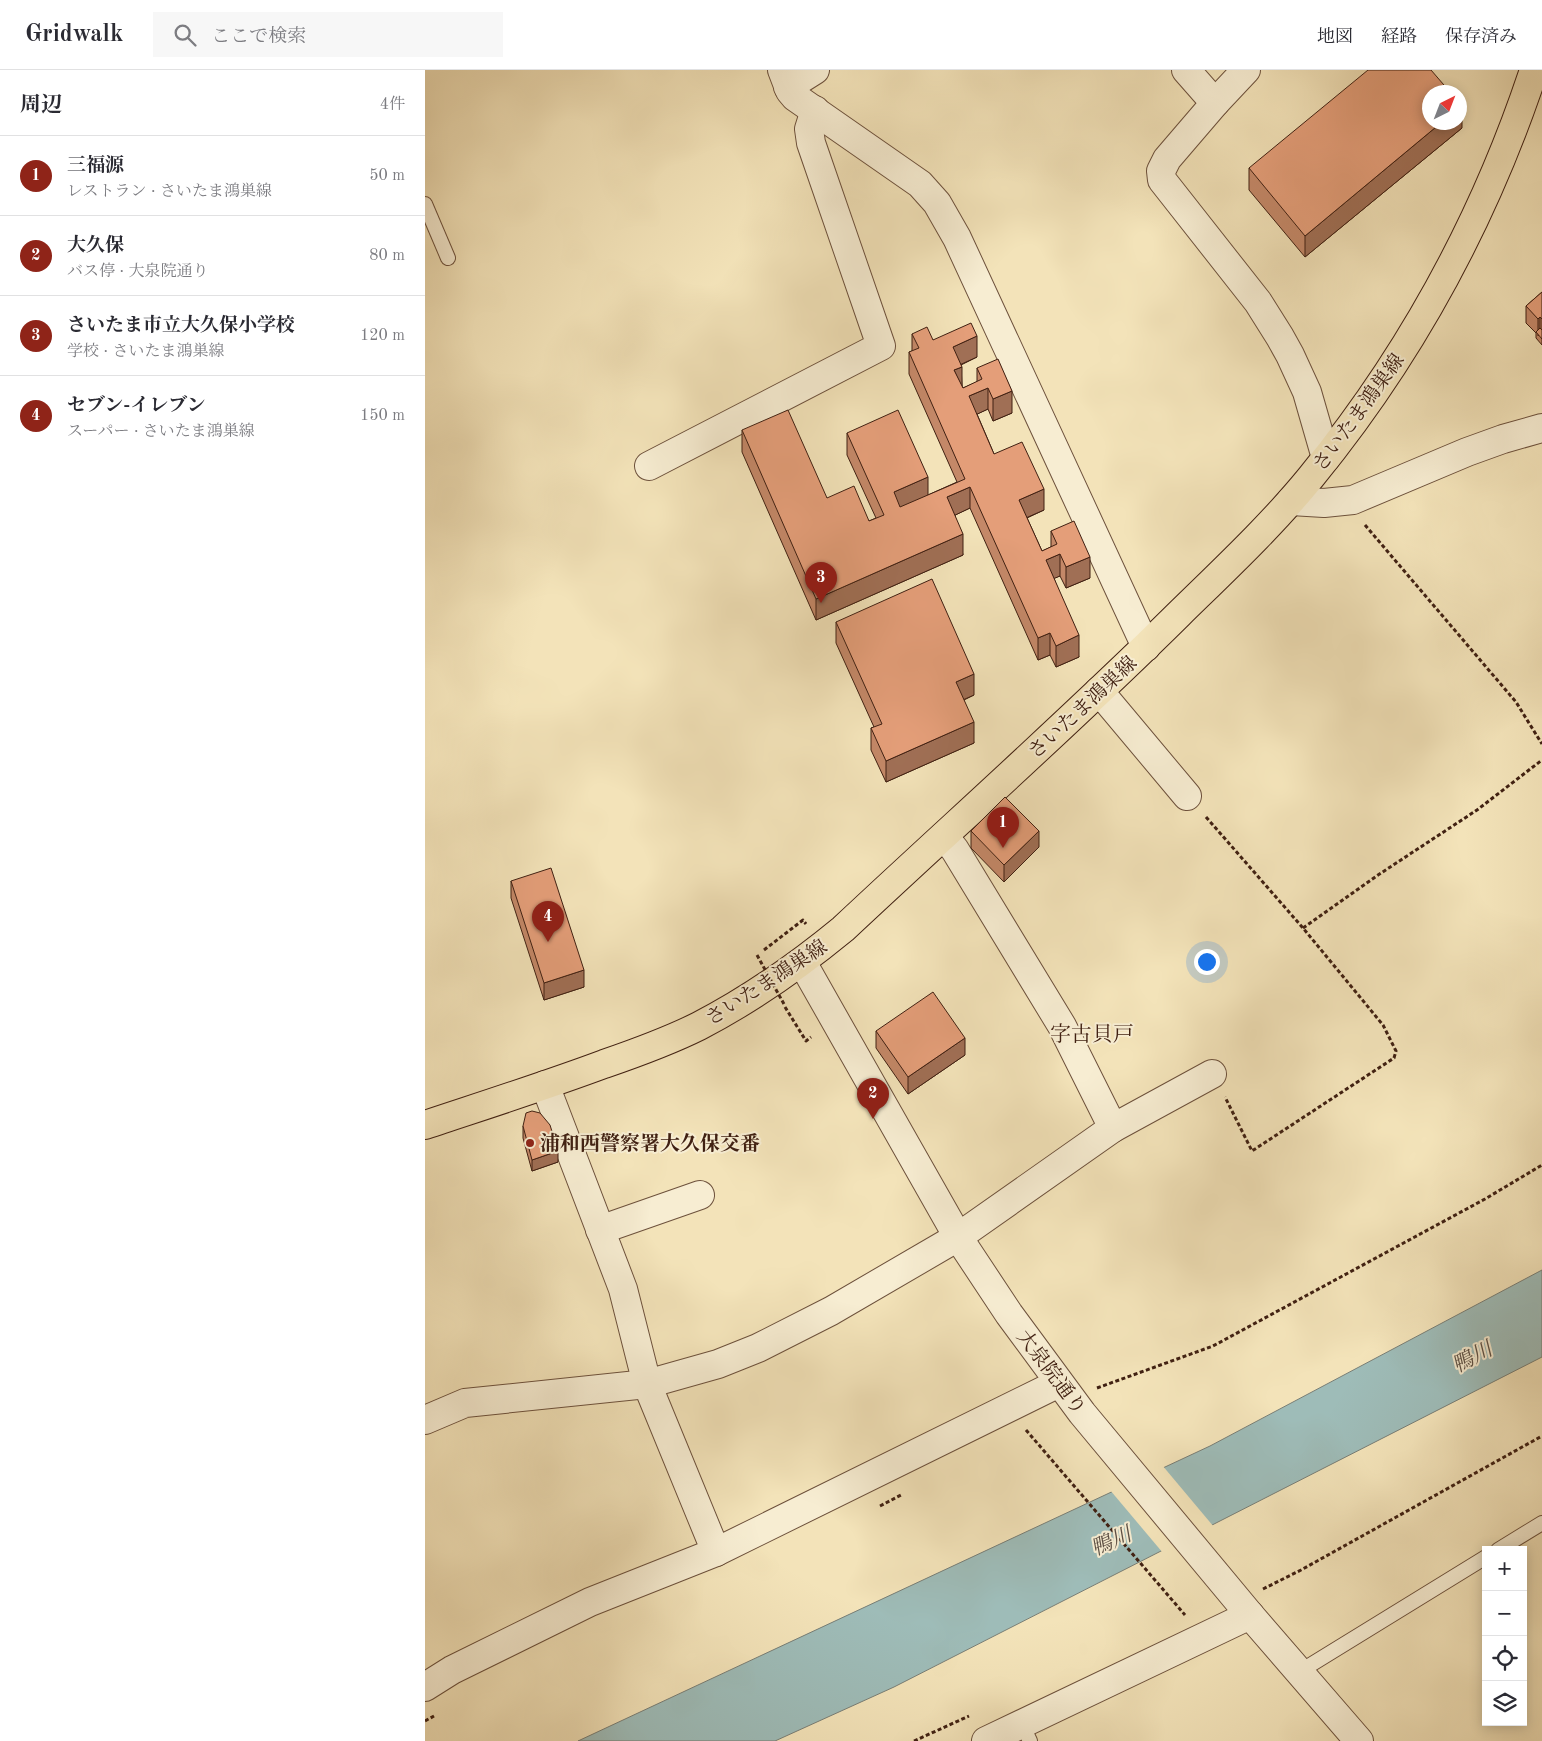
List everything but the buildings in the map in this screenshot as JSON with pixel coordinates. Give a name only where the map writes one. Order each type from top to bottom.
[{"type":"main road","name":"さいたま鴻巣線","points":[[426,1123],[545,1086],[645,1049],[698,1026],[751,997],[802,962],[843,929],[1146,647],[1291,501],[1326,458],[1380,384],[1413,333],[1477,215],[1534,70]]},
{"type":"street","points":[[815,70],[785,79],[795,97],[910,176],[929,194],[945,215],[1146,647]]},
{"type":"street","points":[[1186,70],[1215,103]]},
{"type":"street","points":[[1246,70],[1167,159],[1161,175],[1165,185],[1258,302],[1280,337],[1307,392],[1326,458]]},
{"type":"street","points":[[649,466],[881,346],[811,143],[809,129],[815,110]]},
{"type":"street","points":[[1291,501],[1324,503],[1353,500],[1467,452],[1542,428]]},
{"type":"street","points":[[1099,691],[1187,796]]},
{"type":"street","points":[[944,836],[955,850],[1063,1026],[1113,1128]]},
{"type":"street","name":"大泉院通り","points":[[802,962],[958,1237],[1009,1314],[1059,1383],[1087,1402],[1229,1589],[1255,1602],[1299,1672],[1351,1739]]},
{"type":"street","points":[[425,1420],[465,1403],[647,1384],[718,1364],[758,1348],[831,1311],[958,1237],[1113,1128],[1212,1074]]},
{"type":"street","points":[[545,1086],[623,1289],[647,1384],[716,1552]]},
{"type":"street","points":[[600,1230],[699,1195]]},
{"type":"street","points":[[425,1687],[452,1670],[590,1602],[716,1552],[1059,1383]]},
{"type":"street","points":[[986,1741],[1026,1732],[1255,1602]]},
{"type":"lane","points":[[425,204],[448,258]]},
{"type":"lane","points":[[1505,1546],[1542,1523]]},
{"type":"lane","points":[[1299,1672],[1482,1559]]},
{"type":"path","points":[[1353,500],[1360,519],[1516,702],[1542,744]]},
{"type":"path","points":[[1303,928],[1378,875],[1477,810],[1542,760]]},
{"type":"path","points":[[1187,796],[1303,928],[1383,1025],[1396,1051],[1394,1058],[1252,1151],[1217,1080],[1212,1074]]},
{"type":"path","points":[[796,925],[757,955],[805,1041],[812,1037],[807,1028]]},
{"type":"path","points":[[1087,1402],[1213,1346],[1485,1199],[1542,1165]]},
{"type":"path","points":[[1255,1602],[1301,1570],[1542,1436]]},
{"type":"path","points":[[1033,1437],[1180,1610]]},
{"type":"water","name":"鴨川","points":[[1542,1270],[1542,1357],[894,1687],[775,1741],[578,1741],[1210,1446]]},
{"type":"pier","points":[[1162,1465],[1214,1527],[1163,1553],[1110,1490]]},
{"type":"place","name":"さいたま市立大久保小学校","points":[[821,603]]},
{"type":"place","name":"三福源","points":[[1003,848]]},
{"type":"place","name":"セブン-イレブン","points":[[548,942]]},
{"type":"place","name":"大久保","points":[[873,1119]]},
{"type":"place","name":"浦和西警察署大久保交番","points":[[530,1143]]},
{"type":"district","name":"字古貝戸","points":[[1092,1034]]}]
